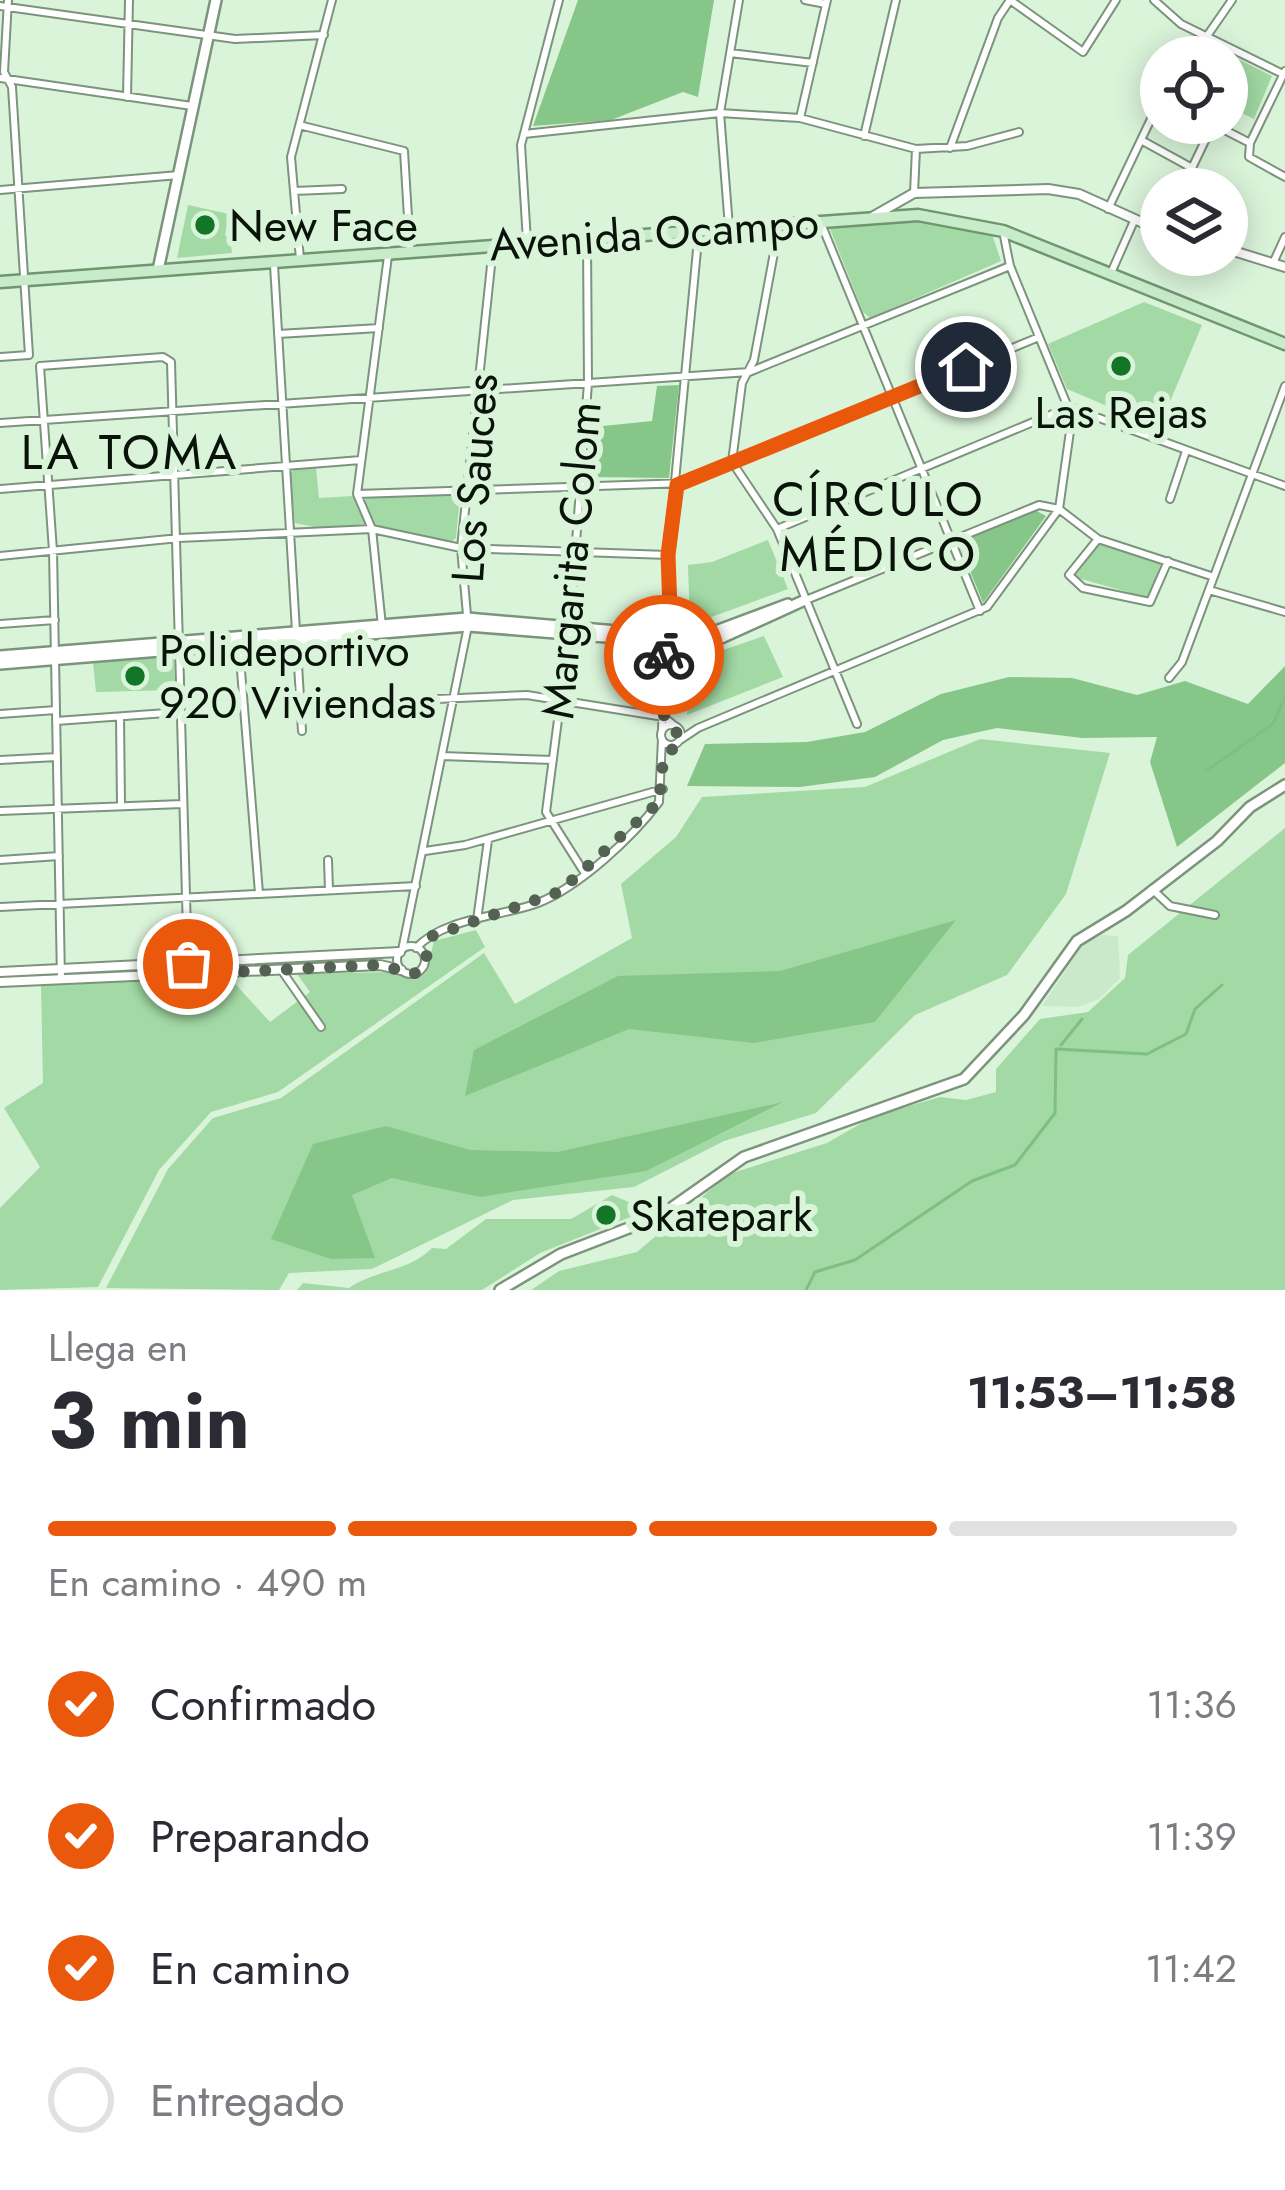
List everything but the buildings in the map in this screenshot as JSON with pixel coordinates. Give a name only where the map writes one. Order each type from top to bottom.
[{"type":"main road","points":[[158,270],[217,0]]},
{"type":"main road","name":"Avenida Ocampo","points":[[0,282],[527,241],[901,215],[945,216],[1003,231],[1285,344]]},
{"type":"main road","points":[[0,660],[467,622],[668,639],[704,637],[775,607],[805,600]]},
{"type":"main road","points":[[500,1290],[561,1254],[660,1216],[744,1156],[964,1079],[1024,1016],[1077,941],[1285,785]]},
{"type":"street","points":[[128,97],[129,0]]},
{"type":"street","points":[[300,259],[291,157],[303,126],[332,0]]},
{"type":"street","points":[[527,241],[524,134],[559,0]]},
{"type":"street","points":[[730,227],[720,113],[739,0]]},
{"type":"street","points":[[800,118],[826,2],[805,0]]},
{"type":"street","points":[[864,136],[896,0]]},
{"type":"street","points":[[950,148],[998,17],[1010,0],[1083,52],[1116,0]]},
{"type":"street","points":[[1154,0],[1171,17],[1208,36],[1232,0]]},
{"type":"street","points":[[61,975],[53,550],[40,366],[29,355],[19,189],[4,79],[6,5],[209,36],[254,40],[324,35]]},
{"type":"street","points":[[730,53],[813,63]]},
{"type":"street","points":[[1248,55],[1284,73],[1250,143],[1249,158],[1285,177]]},
{"type":"street","points":[[4,79],[194,106]]},
{"type":"street","points":[[524,134],[720,113],[800,118],[916,149],[950,148],[1019,132]]},
{"type":"street","points":[[303,126],[404,151],[410,250]]},
{"type":"street","points":[[1108,209],[1140,142]]},
{"type":"street","points":[[1148,144],[1192,168],[1203,144]]},
{"type":"street","points":[[914,193],[916,149]]},
{"type":"street","points":[[0,190],[179,176]]},
{"type":"street","points":[[294,191],[342,189]]},
{"type":"street","points":[[870,218],[914,193],[1064,190],[1140,223]]},
{"type":"street","points":[[898,199],[901,215]]},
{"type":"street","points":[[820,221],[980,611]]},
{"type":"street","points":[[1110,274],[1134,221]]},
{"type":"street","points":[[780,224],[738,406],[732,462],[776,529],[857,724]]},
{"type":"street","points":[[0,982],[401,951],[477,920],[538,903],[584,872],[654,809],[663,789],[668,555],[699,229]]},
{"type":"street","points":[[663,761],[698,728],[980,611],[1059,509],[1072,417],[1010,266],[1003,231]]},
{"type":"street","name":"Margarita Colom","points":[[553,820],[546,812],[570,631],[588,383],[587,237]]},
{"type":"street","points":[[1274,262],[1285,237]]},
{"type":"street","name":"Los Sauces","points":[[401,970],[467,622],[461,548],[494,244]]},
{"type":"street","points":[[382,629],[372,529],[357,494],[389,252]]},
{"type":"street","points":[[1248,255],[1285,267]]},
{"type":"street","points":[[274,261],[302,731]]},
{"type":"street","points":[[0,423],[282,400],[749,372],[1010,266]]},
{"type":"street","points":[[278,334],[379,328]]},
{"type":"street","points":[[357,494],[677,485],[1039,337]]},
{"type":"street","points":[[0,357],[29,355]]},
{"type":"street","points":[[40,366],[168,358],[177,474],[188,969]]},
{"type":"street","points":[[1169,677],[1182,662],[1285,386]]},
{"type":"street","points":[[776,529],[1069,407],[1285,486]]},
{"type":"street","points":[[1170,499],[1186,451]]},
{"type":"street","points":[[0,489],[362,460]]},
{"type":"street","points":[[805,600],[1028,506],[1059,509],[1098,538],[1211,576]]},
{"type":"street","points":[[0,556],[179,538],[372,529],[461,548],[668,555]]},
{"type":"street","points":[[1098,538],[1069,575],[1083,588],[1150,602],[1168,561]]},
{"type":"street","points":[[1209,590],[1285,612]]},
{"type":"street","points":[[0,624],[56,620]]},
{"type":"street","points":[[238,642],[259,893]]},
{"type":"street","points":[[302,705],[453,696],[561,698],[664,717],[677,728],[678,742]]},
{"type":"street","points":[[0,714],[56,710]]},
{"type":"street","points":[[56,722],[180,712]]},
{"type":"street","points":[[120,717],[121,806]]},
{"type":"street","points":[[662,734],[698,728]]},
{"type":"street","points":[[662,734],[678,742]]},
{"type":"street","points":[[442,756],[553,760]]},
{"type":"street","points":[[0,760],[57,757]]},
{"type":"street","points":[[424,850],[488,838],[663,789]]},
{"type":"street","points":[[0,811],[183,803]]},
{"type":"street","points":[[553,820],[584,872]]},
{"type":"street","points":[[477,920],[488,838]]},
{"type":"street","points":[[0,860],[59,856]]},
{"type":"street","points":[[328,860],[329,890]]},
{"type":"street","points":[[0,908],[418,886]]},
{"type":"street","points":[[1152,889],[1170,906],[1215,915]]},
{"type":"street","name":"Los Sauces","points":[[409,922],[416,947]]},
{"type":"street","points":[[188,969],[380,965],[418,972],[432,936]]},
{"type":"street","points":[[416,947],[424,957]]},
{"type":"street","points":[[281,969],[321,1027]]},
{"type":"street","points":[[0,972],[61,975]]},
{"type":"shaded area","points":[[1101,935],[1118,936],[1120,978],[1099,999],[1078,1007],[1042,1006],[1083,944]]},
{"type":"green space","points":[[578,0],[714,0],[698,97],[683,92],[611,120],[533,126]]},
{"type":"green space","points":[[1248,64],[1272,76],[1254,119],[1248,116]]},
{"type":"green space","name":"New Face","points":[[188,205],[229,214],[225,235],[230,236],[232,253],[177,258]]},
{"type":"green space","points":[[944,221],[992,234],[1001,261],[870,318],[863,312],[830,229]]},
{"type":"green space","name":"Las Rejas","points":[[1144,302],[1202,325],[1159,428],[1067,389],[1048,344]]},
{"type":"green space","points":[[679,385],[669,478],[588,477],[593,427],[652,421],[657,386]]},
{"type":"green space","points":[[316,468],[319,498],[353,496],[365,524],[324,529],[295,523],[290,473]]},
{"type":"green space","points":[[460,494],[456,538],[451,542],[375,526],[364,503],[367,497]]},
{"type":"green space","points":[[1035,510],[1046,516],[983,603],[958,541]]},
{"type":"green space","points":[[768,540],[788,589],[690,625],[688,565],[712,562]]},
{"type":"green space","points":[[1100,543],[1161,563],[1149,598],[1074,577]]},
{"type":"green space","points":[[764,636],[783,677],[687,715],[691,661]]},
{"type":"green space","name":"Polideportivo 920 Viviendas","points":[[174,655],[175,690],[96,692],[93,662]]},
{"type":"green space","points":[[1285,666],[1285,763],[1177,847],[1150,762],[1157,737],[1083,738],[997,728],[943,740],[875,777],[800,787],[687,786],[705,744],[807,742],[865,732],[941,694],[1009,677],[1072,678],[1137,695],[1185,681],[1248,704]]},
{"type":"green space","points":[[980,739],[1110,753],[1066,894],[1007,975],[915,1015],[816,1113],[724,1141],[634,1187],[513,1200],[372,1269],[289,1273],[279,1290],[106,1288],[168,1169],[213,1118],[281,1098],[484,953],[515,1004],[632,938],[621,884],[676,837],[702,797],[865,787]]},
{"type":"green space","points":[[1285,828],[1285,1290],[531,1290],[559,1271],[637,1252],[729,1174],[827,1143],[874,1116],[940,1097],[966,1100],[996,1092],[996,1069],[1040,1019],[1088,1012],[1125,978],[1128,955]]},
{"type":"green space","points":[[956,920],[875,1022],[754,1043],[629,1029],[465,1096],[474,1050],[618,976],[780,971]]},
{"type":"green space","points":[[476,930],[485,947],[278,1092],[211,1112],[159,1170],[98,1287],[0,1290],[0,1208],[40,1167],[4,1108],[43,1083],[41,985],[229,977],[270,1022],[310,992],[297,974],[391,972],[416,980],[426,973],[434,941]]},
{"type":"green space","points":[[783,1102],[646,1171],[480,1197],[392,1178],[352,1195],[375,1258],[331,1259],[271,1239],[313,1144],[386,1126],[470,1150],[557,1152]]},
{"type":"green space","points":[[612,1195],[648,1210],[540,1253],[482,1290],[297,1290],[303,1283],[349,1288],[432,1248],[446,1249],[486,1219],[571,1219]]},
{"type":"waterway","points":[[1206,771],[1273,724],[1285,697]]},
{"type":"waterway","points":[[806,1290],[815,1272],[855,1260],[972,1181],[1015,1165],[1055,1113],[1056,1049],[1147,1054],[1186,1034],[1195,1009],[1222,985]]},
{"type":"waterway","points":[[1061,1045],[1082,1019]]},
{"type":"way so far","points":[[188,964],[189,974],[380,965],[414,974],[424,965],[432,936],[559,892],[659,802],[663,761],[681,738],[680,730],[664,717],[664,655]]},
{"type":"place","name":"New Face","points":[[205,225]]},
{"type":"place","name":"Las Rejas","points":[[1121,366]]},
{"type":"place","name":"Polideportivo 920 Viviendas","points":[[135,676]]},
{"type":"place","name":"Skatepark","points":[[606,1215]]},
{"type":"district","name":"LA TOMA","points":[[130,452]]},
{"type":"district","name":"CÍRCULO MÉDICO","points":[[879,526]]},
{"type":"route","points":[[664,655],[664,643],[671,636],[668,555],[677,485],[966,367]]}]
